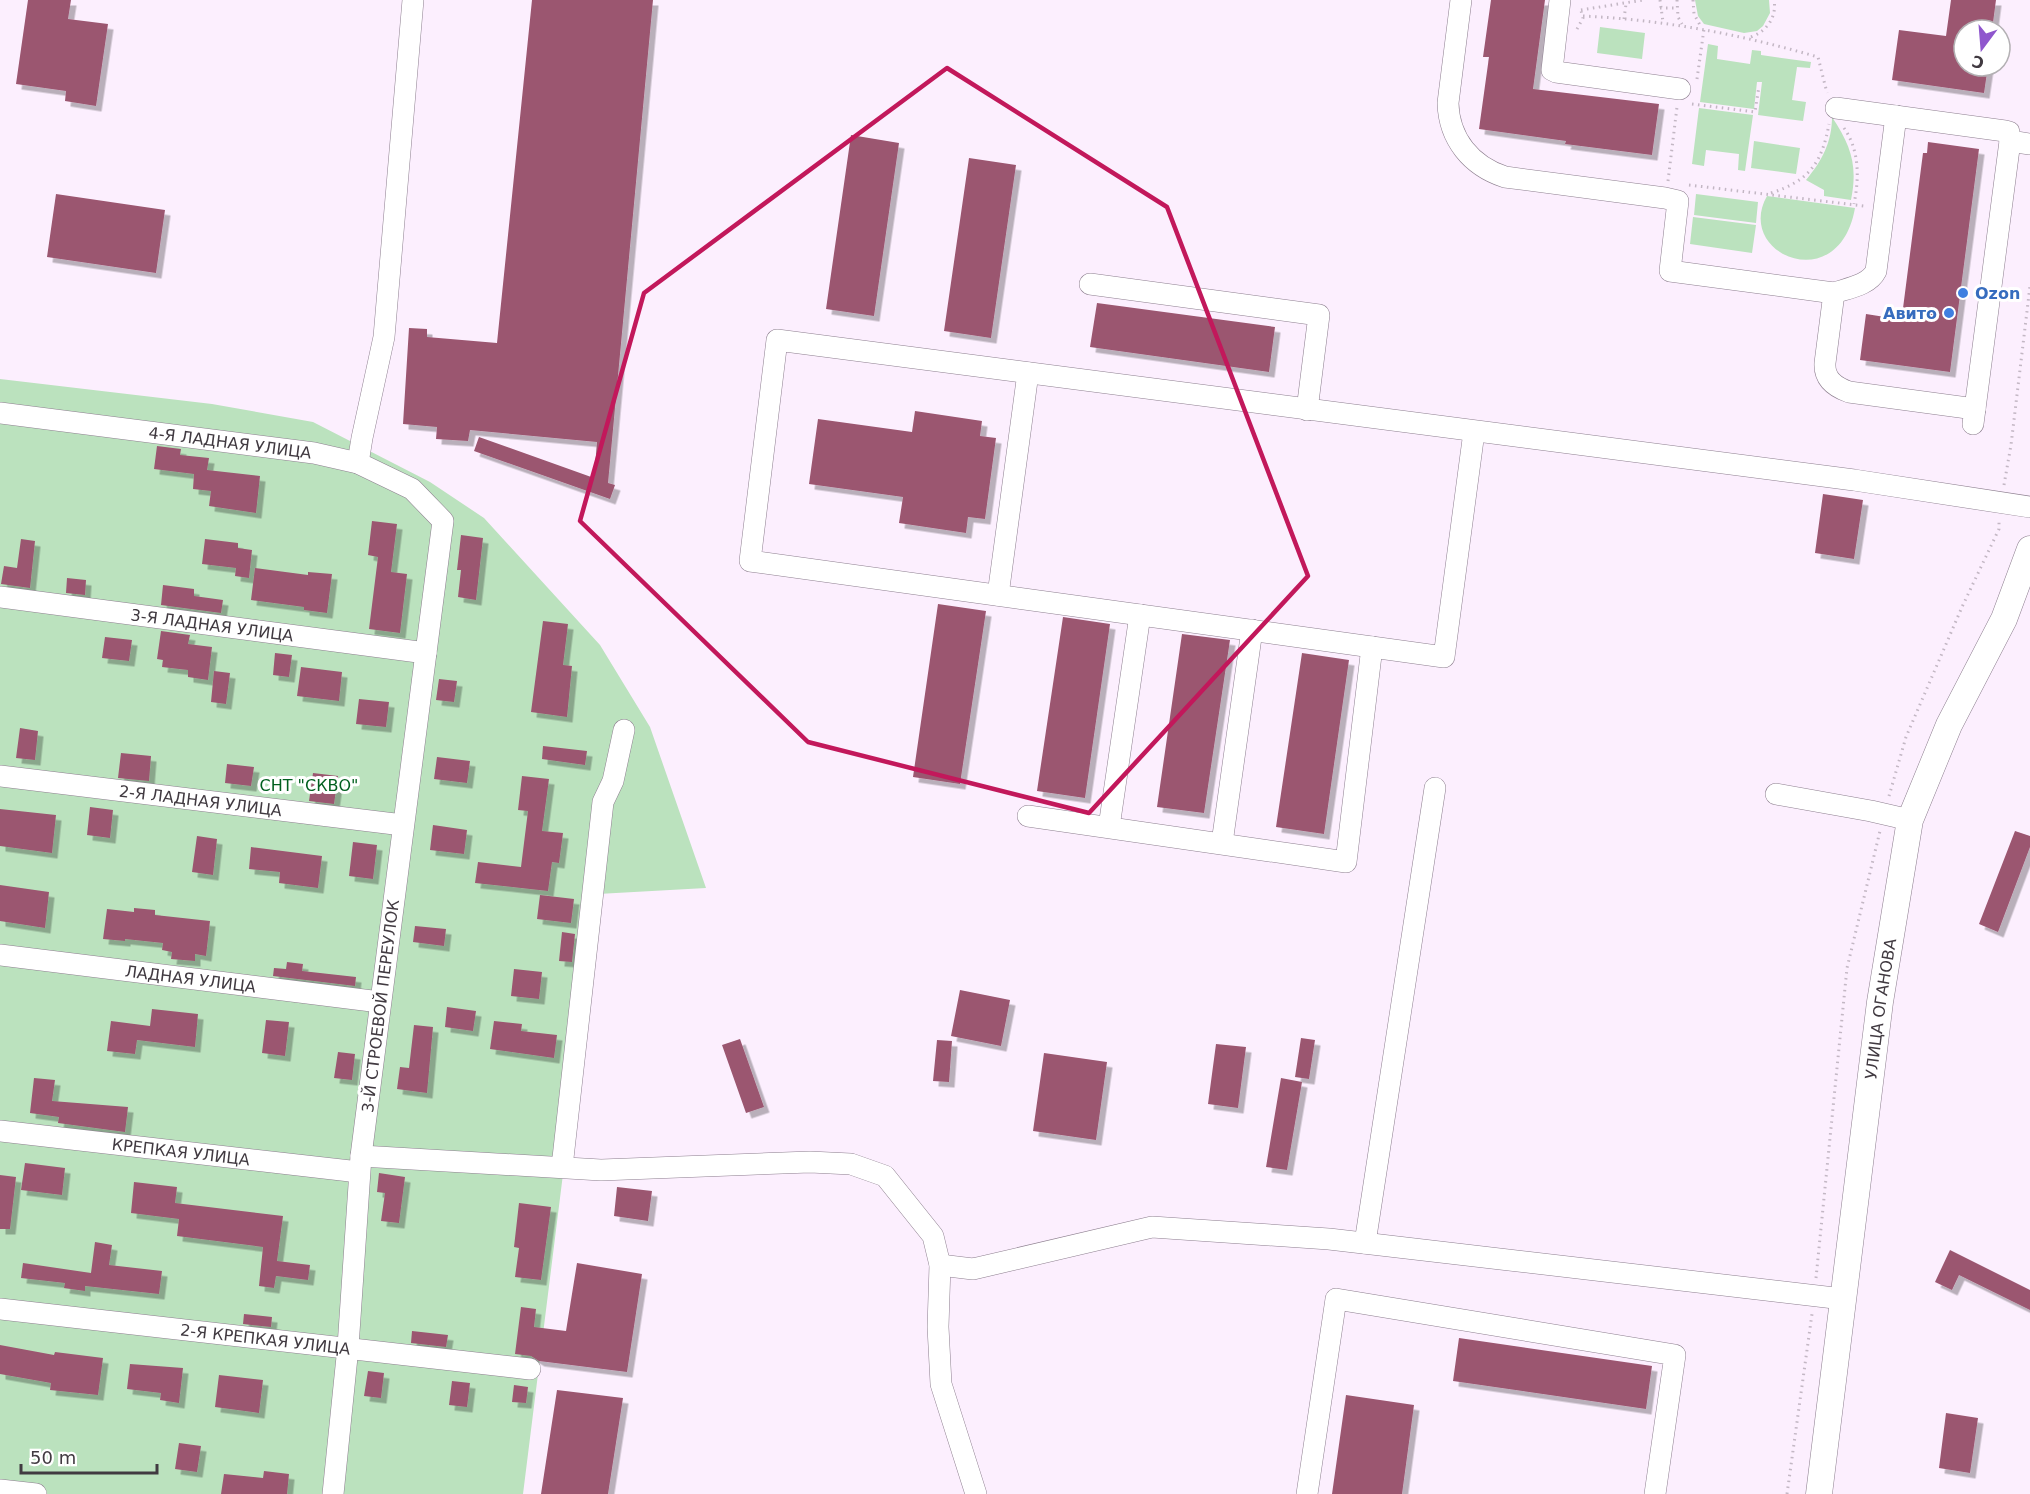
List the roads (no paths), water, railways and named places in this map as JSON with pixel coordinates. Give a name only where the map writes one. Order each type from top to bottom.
[{"type":"main road","name":"УЛИЦА ОГАНОВА","points":[[1819,1494],[1880,1002],[1910,820],[1949,725],[2004,619],[2030,549]]},
{"type":"lane","points":[[358,463],[384,338],[413,0]]},
{"type":"lane","points":[[1461,0],[1448,103],[1448,119],[1461,146],[1481,165],[1505,177],[1670,188],[1679,205],[1670,271],[1834,293],[1873,278],[1876,271],[1896,116]]},
{"type":"lane","points":[[1560,0],[1552,70],[1688,92]]},
{"type":"lane","points":[[1833,111],[1896,116],[2005,131],[2020,143],[1974,416],[1849,392],[1835,386],[1829,380],[1825,369],[1834,293]]},
{"type":"lane","points":[[1090,284],[1319,315],[1307,410]]},
{"type":"lane","points":[[1474,432],[1444,657],[750,561],[777,340],[1854,480],[2030,507]]},
{"type":"lane","points":[[998,595],[1028,373]]},
{"type":"lane","name":"4-Я ЛАДНАЯ УЛИЦА","points":[[0,414],[314,453],[358,463],[412,489],[443,520]]},
{"type":"lane","name":"3-Й СТРОЕВОЙ ПЕРЕУЛОК","points":[[333,1494],[348,1347],[360,1164],[443,520]]},
{"type":"lane","name":"3-Я ЛАДНАЯ УЛИЦА","points":[[0,597],[426,653]]},
{"type":"lane","points":[[1108,827],[1140,615]]},
{"type":"lane","points":[[1222,843],[1252,630]]},
{"type":"lane","points":[[1028,816],[1346,862],[1372,647]]},
{"type":"lane","points":[[561,1167],[603,802],[613,781],[624,730]]},
{"type":"lane","name":"2-Я ЛАДНАЯ УЛИЦА","points":[[0,776],[404,825]]},
{"type":"lane","points":[[1365,1243],[1435,788]]},
{"type":"lane","points":[[1776,794],[1910,820]]},
{"type":"lane","name":"ЛАДНАЯ УЛИЦА","points":[[0,955],[380,1002]]},
{"type":"lane","name":"КРЕПКАЯ УЛИЦА","points":[[0,1131],[360,1164],[561,1167],[601,1170],[810,1162],[850,1164],[885,1176],[933,1236],[940,1265],[938,1327],[941,1384],[976,1494]]},
{"type":"lane","points":[[940,1265],[973,1269],[1152,1227],[1329,1239],[1843,1299]]},
{"type":"lane","points":[[1306,1494],[1336,1299],[1675,1355],[1655,1494]]},
{"type":"lane","name":"2-Я КРЕПКАЯ УЛИЦА","points":[[0,1309],[530,1369]]},
{"type":"lane","points":[[0,1490],[36,1494]]},
{"type":"place","name":"Ozon","points":[[1963,293]]},
{"type":"place","name":"Авито","points":[[1949,313]]},
{"type":"park label","name":"СНТ \"СКВО\"","points":[[309,785]]}]
